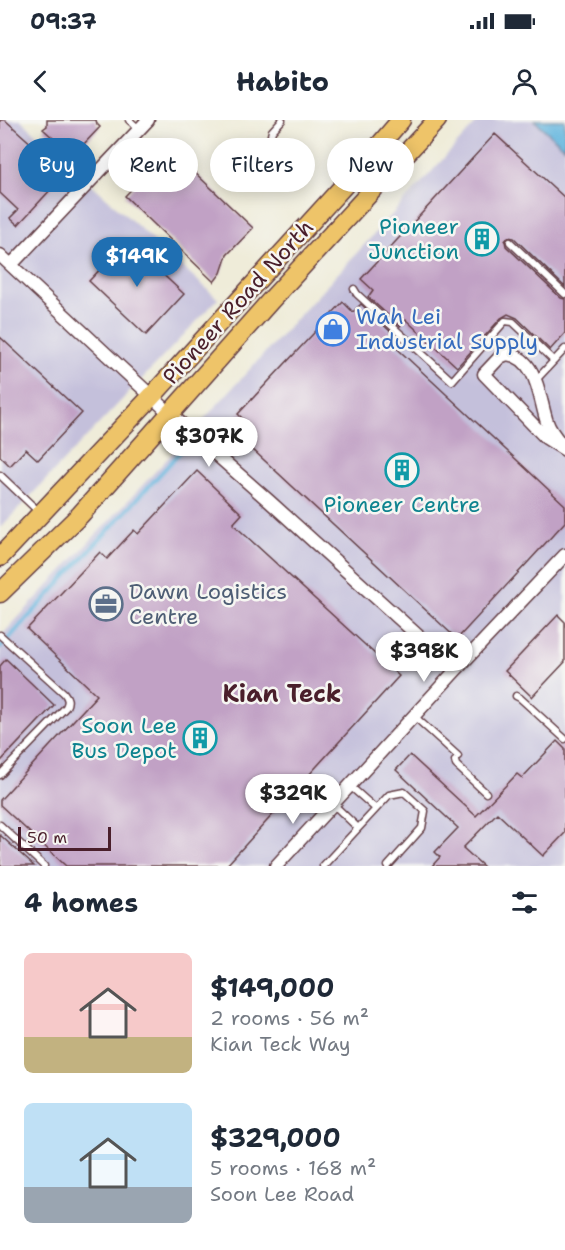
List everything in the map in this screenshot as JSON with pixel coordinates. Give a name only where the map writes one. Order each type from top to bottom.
[{"type":"main road","name":"Pioneer Road North","points":[[0,556],[152,396],[359,169],[400,120]]},
{"type":"main road","name":"Pioneer Road North","points":[[0,594],[80,514],[271,300],[437,120]]},
{"type":"street","points":[[11,265],[144,125]]},
{"type":"street","points":[[0,255],[170,414],[278,508],[456,670]]},
{"type":"street","points":[[507,354],[520,359],[530,370],[536,380],[548,424],[565,450],[546,438],[484,374],[501,357],[507,354]]},
{"type":"street","points":[[276,866],[565,555]]},
{"type":"lane","points":[[129,120],[144,125]]},
{"type":"lane","points":[[271,138],[272,130],[282,120]]},
{"type":"lane","points":[[510,242],[565,294]]},
{"type":"lane","points":[[354,290],[452,381],[505,321],[513,322],[554,361]]},
{"type":"lane","points":[[536,380],[565,349]]},
{"type":"lane","points":[[0,475],[42,514]]},
{"type":"lane","points":[[0,775],[66,707],[68,702],[68,697],[64,693],[1,636]]},
{"type":"lane","points":[[516,696],[565,739]]},
{"type":"lane","points":[[414,716],[457,759],[456,765],[486,793]]},
{"type":"lane","points":[[350,785],[376,809]]},
{"type":"lane","points":[[323,866],[389,795],[404,792],[426,812],[422,828],[388,866]]},
{"type":"lane","points":[[333,804],[358,828]]},
{"type":"lane","points":[[0,825],[44,866]]},
{"type":"shaded area","points":[[0,120],[21,120],[41,138],[18,138],[18,192],[96,192],[96,188],[218,299],[0,528]]},
{"type":"shaded area","points":[[479,120],[540,120],[565,143],[565,866],[0,866],[0,637]]},
{"type":"water","points":[[534,120],[565,120],[565,148]]},
{"type":"building","points":[[0,120],[5,120],[25,138],[18,138],[18,192],[48,192],[18,225],[10,218],[18,210],[0,193]]},
{"type":"building","points":[[47,120],[96,120],[100,127],[90,138],[53,138],[43,129],[47,126]]},
{"type":"building","name":"Pioneer Junction","points":[[495,134],[565,198],[565,287],[514,238],[508,237],[505,241],[506,246],[561,298],[565,299],[565,333],[550,350],[517,318],[508,314],[501,318],[457,367],[406,320],[400,326],[368,297],[373,290],[361,279]]},
{"type":"building","points":[[198,176],[210,187],[210,192],[215,192],[253,228],[227,255],[221,273],[214,282],[125,196],[129,192],[198,192]]},
{"type":"building","points":[[127,241],[184,294],[146,335],[89,281]]},
{"type":"building","name":"Pioneer Centre","points":[[343,302],[353,312],[361,304],[393,334],[388,340],[565,505],[565,522],[457,639],[238,436],[249,425],[238,414]]},
{"type":"building","points":[[0,337],[82,413],[38,460],[26,449],[10,466],[0,456]]},
{"type":"building","name":"Soon Lee Bus Depot","points":[[197,471],[242,514],[233,524],[399,676],[226,866],[66,866],[0,805],[0,800],[97,695],[27,629],[100,552],[107,559],[134,530],[138,534]]},
{"type":"building","points":[[558,615],[565,622],[565,662],[532,697],[505,671]]},
{"type":"building","points":[[6,659],[54,705],[0,762],[0,666]]},
{"type":"building","points":[[557,741],[565,749],[565,833],[543,856],[497,813],[463,848],[483,866],[432,866],[440,857],[435,852],[458,828],[396,770],[410,755],[476,816],[517,774],[522,778]]},
{"type":"building","points":[[0,835],[34,866],[0,866]]},
{"type":"waterway","points":[[0,648],[186,446]]},
{"type":"place","name":"Pioneer Junction","points":[[482,239]]},
{"type":"place","name":"Wah Lei Industrial Supply","points":[[333,329]]},
{"type":"place","name":"Pioneer Centre","points":[[402,470]]},
{"type":"place","name":"Dawn Logistics Centre","points":[[106,604]]},
{"type":"place","name":"Soon Lee Bus Depot","points":[[200,738]]},
{"type":"district","name":"Kian Teck","points":[[282,694]]}]
